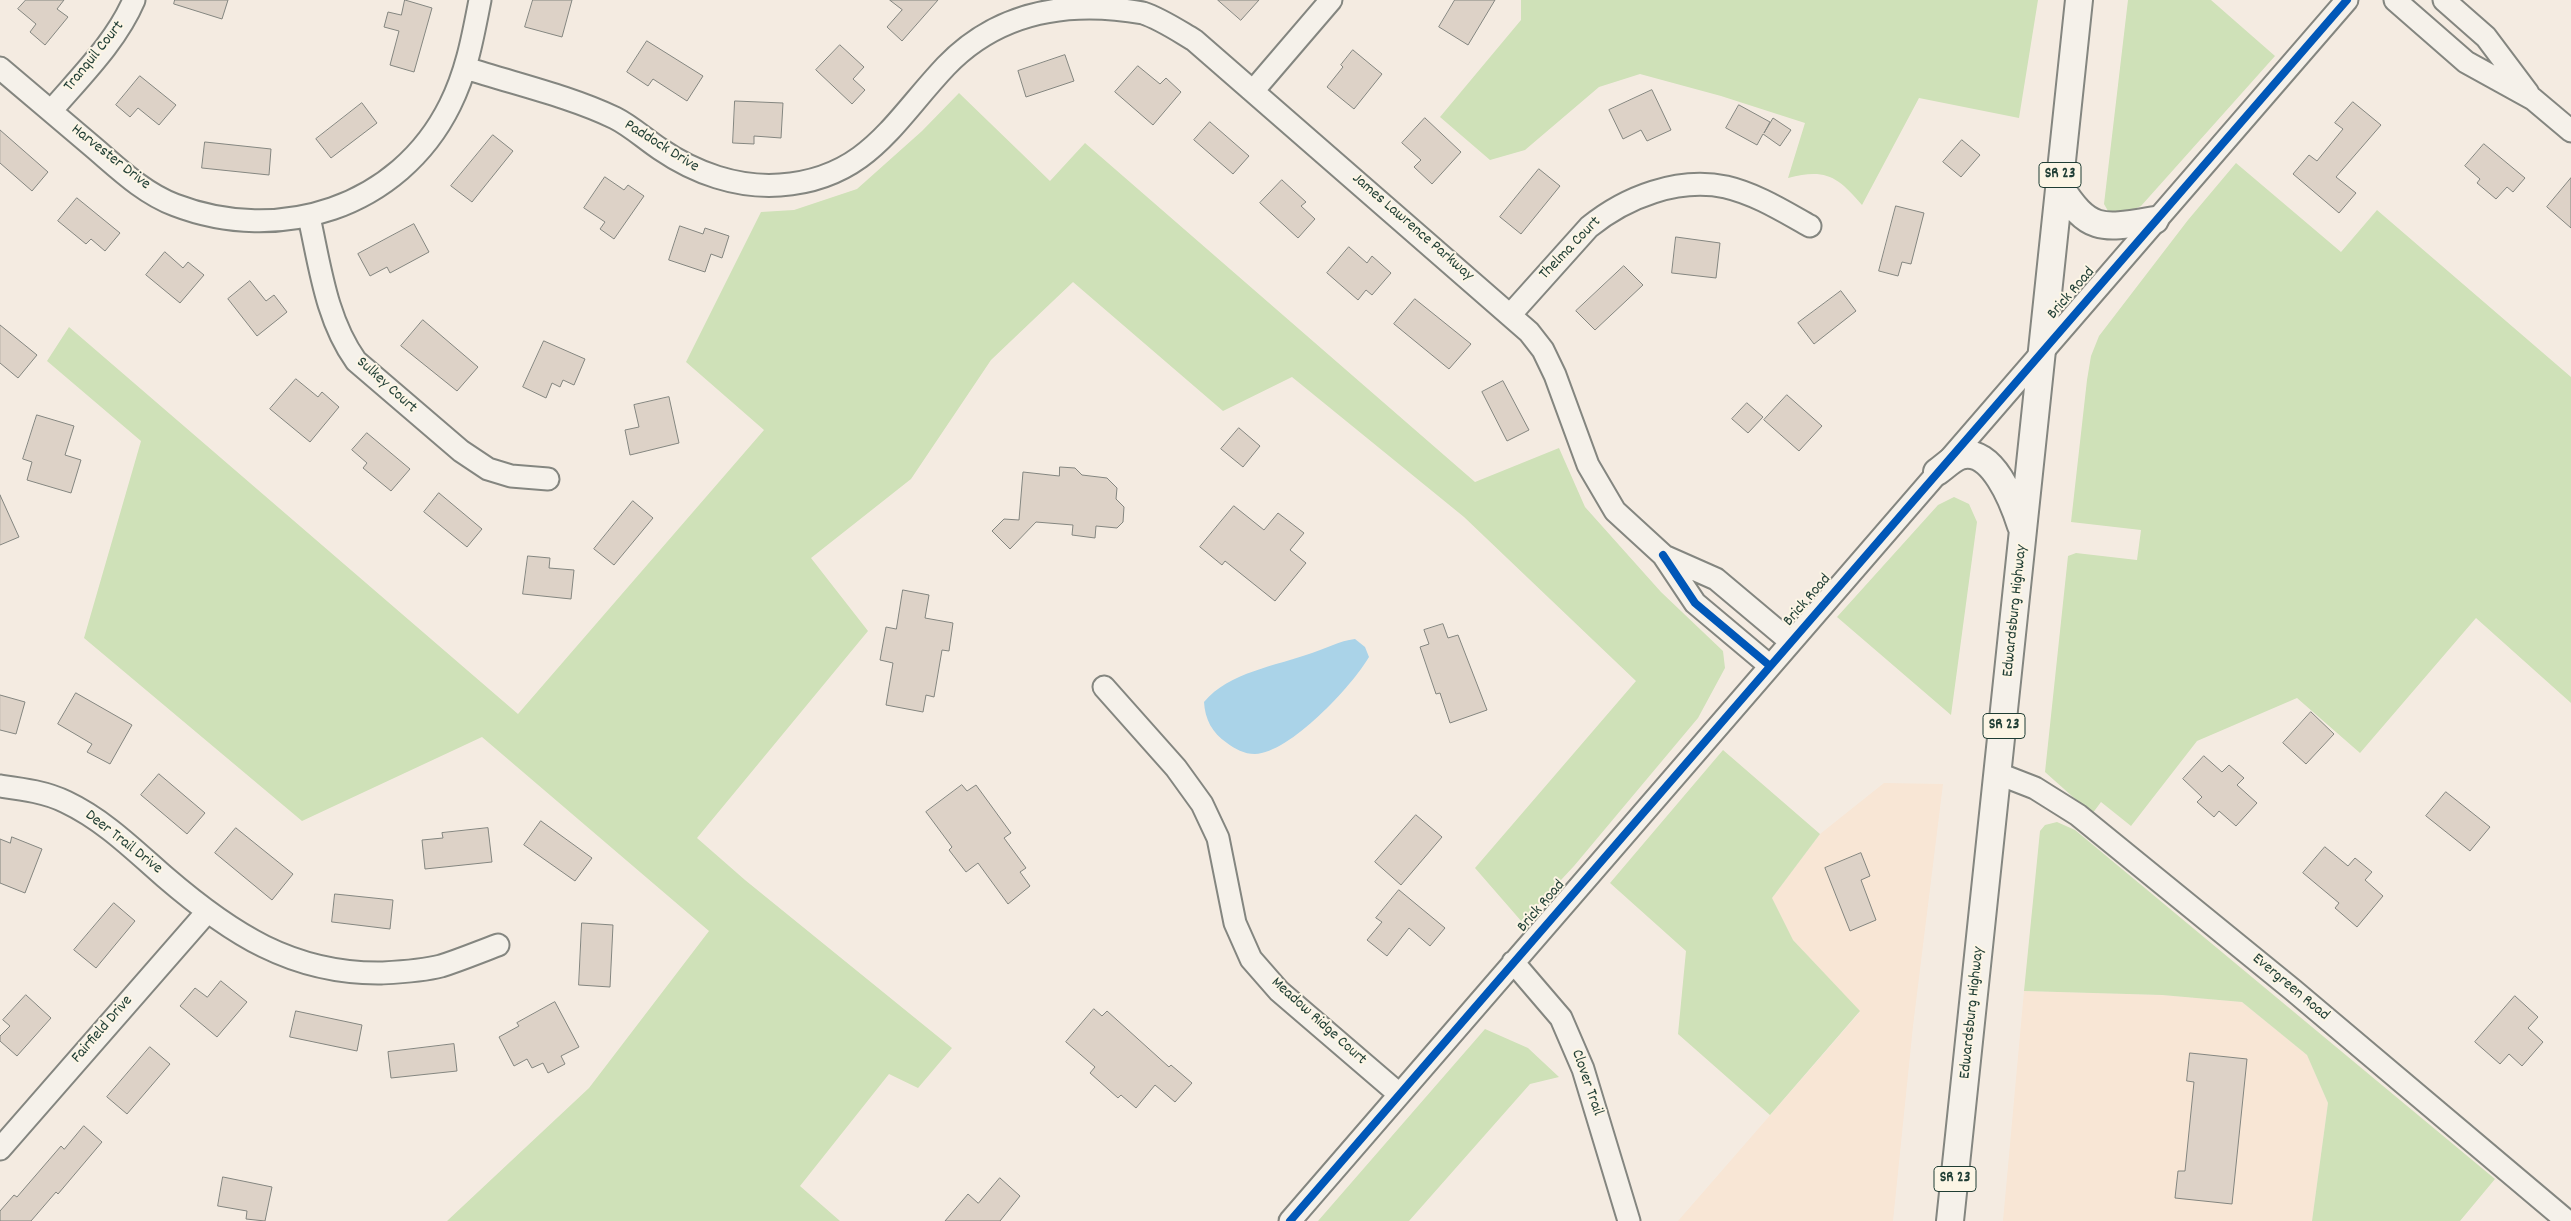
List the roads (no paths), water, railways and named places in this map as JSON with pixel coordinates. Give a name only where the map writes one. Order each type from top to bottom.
[{"type":"main road","name":"Edwardsburg Highway","points":[[1950,1221],[1999,774],[2058,185],[2079,0]]},
{"type":"main road","points":[[2058,185],[2084,219],[2097,225],[2123,225],[2155,220]]},
{"type":"main road","points":[[1937,472],[1960,456],[1974,456],[1992,468],[2011,495],[2024,535]]},
{"type":"street","name":"Tranquil Court","points":[[51,111],[113,38],[126,20],[134,0]]},
{"type":"street","name":"Harvester Drive","points":[[0,68],[135,183],[174,205],[224,219],[249,222],[310,217],[361,196],[413,157],[433,134],[446,113],[466,68],[480,0]]},
{"type":"street","points":[[1254,91],[1331,0]]},
{"type":"street","name":"Brick Road","points":[[1290,1221],[2041,351],[2347,0]]},
{"type":"street","points":[[2395,0],[2466,62],[2533,99],[2571,131]]},
{"type":"street","points":[[2444,0],[2486,37],[2533,99]]},
{"type":"street","name":"Paddock Drive","points":[[466,68],[610,116],[684,164],[705,174],[745,183],[779,185],[803,182],[825,176],[867,154],[947,66],[971,44],[998,26],[1022,14],[1070,1]]},
{"type":"street","name":"James Lawrence Parkway","points":[[1070,1],[1118,6],[1144,13],[1194,40],[1511,314],[1543,350],[1555,375],[1588,465],[1615,511],[1663,555],[1695,603],[1770,666]]},
{"type":"street","name":"Thelma Court","points":[[1511,314],[1589,227],[1604,215],[1629,201],[1655,191],[1683,186],[1726,187],[1766,201],[1810,226]]},
{"type":"street","name":"Sulkey Court","points":[[310,217],[334,323],[343,343],[356,361],[461,451],[488,469],[511,476],[548,479]]},
{"type":"street","name":"James Lawrence Parkway","points":[[1663,555],[1716,579],[1791,642]]},
{"type":"street","name":"Meadow Ridge Court","points":[[1104,687],[1176,768],[1202,804],[1218,838],[1235,923],[1251,958],[1279,991],[1399,1094]]},
{"type":"street","name":"Evergreen Road","points":[[1999,774],[2035,788],[2078,815],[2293,990],[2567,1221]]},
{"type":"street","name":"Deer Trail Drive","points":[[0,786],[35,792],[65,801],[86,813],[112,831],[207,912],[273,953],[308,965],[353,973],[394,972],[440,966],[498,945]]},
{"type":"street","name":"Fairfield Drive","points":[[0,1149],[207,912]]},
{"type":"street","name":"Clover Trail","points":[[1513,962],[1561,1018],[1583,1069],[1629,1221]]},
{"type":"water","points":[[1355,639],[1365,647],[1369,657],[1361,669],[1319,716],[1302,731],[1285,742],[1269,751],[1255,754],[1247,753],[1236,749],[1222,739],[1210,725],[1204,702],[1226,684],[1254,671]]}]
